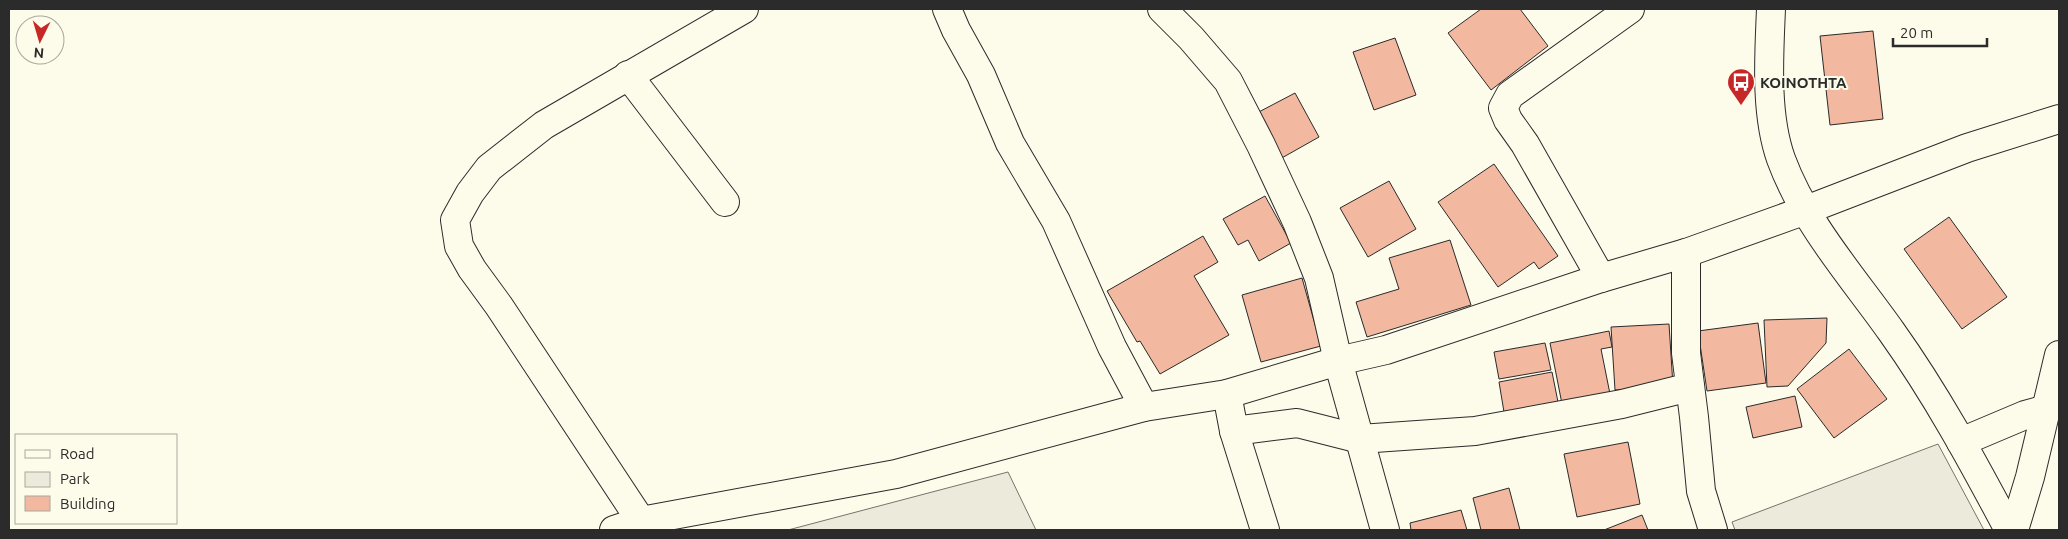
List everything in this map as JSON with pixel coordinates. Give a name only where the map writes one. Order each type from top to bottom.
[{"type":"street","points":[[641,521],[499,306],[472,269],[459,246],[455,220],[470,193],[489,168],[544,124],[744,9]]},
{"type":"street","points":[[947,9],[956,30],[981,74],[1010,143],[1056,221],[1112,347],[1144,407]]},
{"type":"street","points":[[1162,9],[1228,81],[1261,145],[1297,222],[1319,278],[1338,361],[1385,530]]},
{"type":"street","points":[[1600,278],[1525,144],[1508,120],[1503,108],[1510,95],[1630,9]]},
{"type":"street","points":[[1771,9],[1769,42],[1772,122],[1781,159],[1806,210],[1844,270],[1891,332],[1961,442],[2009,530]]},
{"type":"street","points":[[628,75],[725,202]]},
{"type":"street","points":[[614,530],[641,521],[896,474],[1144,407],[1227,394],[1338,361],[1386,350],[1600,278],[1686,253],[1806,210],[1967,148],[2059,119]]},
{"type":"street","points":[[1686,253],[1686,353],[1701,491],[1713,530]]},
{"type":"street","points":[[2014,530],[2030,477],[2059,355]]},
{"type":"street","points":[[1234,431],[1297,423],[1360,439],[1475,432],[1622,404],[1690,387]]},
{"type":"street","points":[[1227,394],[1234,431],[1265,530]]},
{"type":"street","points":[[1961,442],[2047,408]]},
{"type":"green space","points":[[1938,444],[1984,530],[1735,530],[1732,522]]},
{"type":"green space","points":[[1008,472],[1036,530],[788,530]]},
{"type":"building","points":[[1481,9],[1520,9],[1548,46],[1491,90],[1448,33]]},
{"type":"building","points":[[1873,31],[1883,119],[1830,125],[1820,36]]},
{"type":"building","points":[[1395,38],[1416,95],[1374,110],[1353,52]]},
{"type":"building","points":[[1295,93],[1319,137],[1280,159],[1255,114]]},
{"type":"building","points":[[1494,164],[1558,256],[1539,269],[1534,262],[1498,287],[1438,202]]},
{"type":"building","points":[[1389,181],[1416,229],[1368,257],[1340,208]]},
{"type":"building","points":[[1265,196],[1291,243],[1259,261],[1248,240],[1238,245],[1223,219]]},
{"type":"building","points":[[1949,217],[2007,297],[1962,329],[1904,249]]},
{"type":"building","points":[[1203,236],[1218,262],[1194,276],[1229,335],[1160,374],[1140,341],[1137,342],[1107,291]]},
{"type":"building","points":[[1450,240],[1471,305],[1367,337],[1356,302],[1399,289],[1389,258]]},
{"type":"building","points":[[1302,278],[1321,346],[1261,362],[1242,295]]},
{"type":"building","points":[[1827,318],[1826,343],[1788,386],[1767,387],[1764,320]]},
{"type":"building","points":[[1758,323],[1766,383],[1707,391],[1698,331]]},
{"type":"building","points":[[1669,324],[1673,386],[1615,390],[1611,327]]},
{"type":"building","points":[[1609,331],[1612,347],[1601,349],[1610,394],[1562,404],[1550,343]]},
{"type":"building","points":[[1545,343],[1551,370],[1499,379],[1494,352]]},
{"type":"building","points":[[1849,349],[1887,399],[1834,438],[1797,389]]},
{"type":"building","points":[[1552,372],[1558,402],[1504,412],[1499,382]]},
{"type":"building","points":[[1795,396],[1802,427],[1753,438],[1746,407]]},
{"type":"building","points":[[1628,442],[1640,504],[1577,517],[1564,454]]},
{"type":"building","points":[[1509,488],[1520,530],[1481,530],[1473,498]]},
{"type":"building","points":[[1461,510],[1467,530],[1411,530],[1410,523]]},
{"type":"building","points":[[1642,515],[1648,530],[1604,530]]},
{"type":"place","name":"ΚΟΙΝΟΤΗΤΑ","points":[[1741,106]]}]
